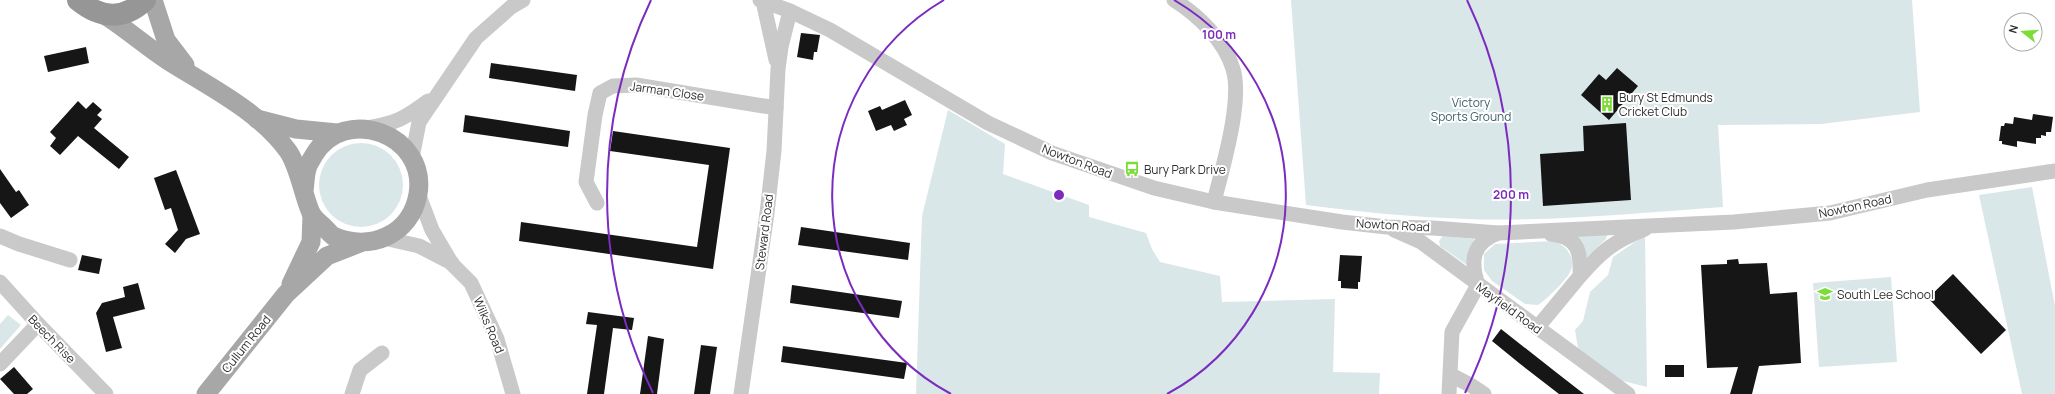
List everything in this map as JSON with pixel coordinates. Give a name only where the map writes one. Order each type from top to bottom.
[{"type":"highway","points":[[78,0],[106,16],[119,15],[132,10],[146,0]]},
{"type":"main road","points":[[153,0],[166,40],[182,59],[189,72]]},
{"type":"main road","points":[[106,16],[171,62],[189,72],[257,119],[289,152],[312,215],[332,235],[360,243],[372,242],[384,238],[401,227],[413,212],[418,193],[418,175],[412,158],[400,143],[384,132],[366,128],[337,134],[296,129],[257,119]]},
{"type":"main road","points":[[304,191],[307,168],[310,161],[318,148],[337,134]]},
{"type":"main road","name":"Cullum Road","points":[[286,294],[311,242],[312,215]]},
{"type":"main road","name":"Cullum Road","points":[[206,394],[286,294],[327,256],[360,243]]},
{"type":"street","points":[[412,158],[419,122],[476,38],[511,7],[523,0]]},
{"type":"street","name":"Nowton Road","points":[[762,1],[790,11],[830,30],[1009,134],[1102,172],[1154,188],[1214,202],[1387,227],[1433,228],[1498,233],[1538,232],[1816,215],[1927,190],[2055,172]]},
{"type":"street","name":"Steward Road","points":[[762,1],[778,69]]},
{"type":"street","points":[[1181,2],[1204,24],[1222,46],[1233,69],[1235,88],[1233,113],[1214,202]]},
{"type":"street","name":"Steward Road","points":[[741,394],[767,213],[778,69],[781,47],[790,11]]},
{"type":"street","name":"Jarman Close","points":[[597,203],[586,182],[595,115],[600,93],[613,86],[636,85],[776,108]]},
{"type":"street","points":[[366,128],[392,124],[411,114],[437,94]]},
{"type":"street","name":"Wilks Road","points":[[418,193],[432,230],[452,264],[471,283],[494,332],[513,394]]},
{"type":"street","name":"Nowton Road","points":[[1537,328],[1602,252],[1619,240],[1654,226]]},
{"type":"street","name":"Mayfield Road","points":[[1387,227],[1421,242],[1628,394]]},
{"type":"street","name":"Nowton Road","points":[[1538,232],[1562,235],[1576,245],[1580,254],[1580,276]]},
{"type":"street","points":[[1449,394],[1452,332],[1478,285],[1472,261],[1476,252],[1486,238],[1498,233]]},
{"type":"street","points":[[0,236],[19,244],[70,260]]},
{"type":"street","name":"Wilks Road","points":[[384,238],[419,246],[452,264]]},
{"type":"street","name":"Beech Rise","points":[[0,282],[38,324],[106,394]]},
{"type":"street","points":[[0,364],[38,324]]},
{"type":"street","points":[[352,394],[360,370],[382,353]]},
{"type":"street","points":[[1451,376],[1472,386],[1484,394]]},
{"type":"green space","name":"Victory Sports Ground","points":[[1291,0],[1912,0],[1920,112],[1821,124],[1718,125],[1723,207],[1594,216],[1497,220],[1406,216],[1306,205]]},
{"type":"green space","points":[[948,110],[1005,144],[1003,174],[1089,205],[1089,217],[1146,233],[1152,249],[1160,262],[1220,276],[1222,302],[1335,299],[1333,372],[1380,373],[1379,394],[916,394],[922,216]]},
{"type":"green space","points":[[353,143],[369,143],[385,150],[396,161],[403,177],[403,193],[400,201],[391,215],[385,220],[369,227],[353,227],[337,220],[326,209],[319,193],[319,177],[326,161],[337,150]]},
{"type":"green space","points":[[2032,187],[2055,306],[2055,394],[2022,394],[1979,195]]},
{"type":"green space","points":[[1576,234],[1607,235],[1606,239],[1586,258]]},
{"type":"green space","points":[[1645,235],[1647,387],[1619,380],[1578,348],[1575,330],[1583,321],[1590,292],[1608,275],[1613,257]]},
{"type":"green space","points":[[1443,236],[1474,239],[1467,265],[1440,246],[1439,241]]},
{"type":"green space","points":[[1553,241],[1562,245],[1571,256],[1571,270],[1561,284],[1538,305],[1525,304],[1492,281],[1484,270],[1484,254],[1495,244]]},
{"type":"green space","points":[[1891,277],[1897,362],[1819,367],[1813,283]]},
{"type":"green space","points":[[8,315],[21,325],[0,349],[0,324]]},
{"type":"building","points":[[801,33],[820,35],[817,52],[814,52],[813,60],[797,57]]},
{"type":"building","points":[[86,47],[89,63],[48,72],[44,56]]},
{"type":"building","points":[[491,63],[577,75],[575,91],[489,78]]},
{"type":"building","name":"Bury St Edmunds Cricket Club","points":[[1617,68],[1638,86],[1609,120],[1581,95],[1599,74],[1606,80]]},
{"type":"building","points":[[905,100],[912,115],[904,119],[907,125],[894,131],[891,125],[876,131],[868,111],[880,106],[882,110]]},
{"type":"building","points":[[78,101],[86,109],[93,102],[102,110],[97,115],[102,119],[94,128],[129,157],[119,169],[78,136],[60,155],[50,146],[56,138],[50,132]]},
{"type":"building","points":[[2033,114],[2053,117],[2051,132],[2046,132],[2046,136],[2041,135],[2041,138],[2036,138],[2036,144],[2017,141],[2017,147],[2002,144],[2002,141],[1999,141],[2001,126],[2004,126],[2005,123],[2013,124],[2014,117],[2032,120]]},
{"type":"building","points":[[465,115],[570,131],[568,147],[463,132]]},
{"type":"building","points":[[1626,123],[1631,200],[1543,206],[1540,154],[1584,151],[1583,126]]},
{"type":"building","points":[[613,131],[730,148],[713,269],[519,241],[521,222],[697,247],[709,165],[610,151]]},
{"type":"building","points":[[0,169],[16,192],[19,190],[29,205],[11,218],[0,203]]},
{"type":"building","points":[[176,170],[200,234],[186,239],[175,253],[165,244],[178,230],[171,208],[165,210],[154,178]]},
{"type":"building","points":[[801,227],[910,243],[908,260],[798,245]]},
{"type":"building","points":[[82,255],[102,259],[99,274],[78,270]]},
{"type":"building","points":[[1340,255],[1362,256],[1358,289],[1341,288],[1341,281],[1338,281]]},
{"type":"building","points":[[1738,259],[1739,264],[1767,263],[1770,294],[1797,292],[1801,363],[1759,366],[1752,394],[1730,394],[1738,367],[1707,368],[1701,265],[1727,264],[1727,260]]},
{"type":"building","points":[[1953,274],[2006,330],[1981,354],[1928,298]]},
{"type":"building","points":[[138,283],[145,309],[113,317],[122,348],[106,352],[96,313],[102,303],[125,297],[123,287]]},
{"type":"building","points":[[792,285],[902,301],[899,318],[790,303]]},
{"type":"building","points":[[588,312],[634,318],[632,330],[613,328],[604,394],[587,394],[597,325],[586,324]]},
{"type":"building","points":[[1501,329],[1584,394],[1559,394],[1519,363],[1492,341]]},
{"type":"building","points":[[648,336],[664,339],[657,394],[640,394]]},
{"type":"building","points":[[701,345],[717,347],[710,394],[694,394]]},
{"type":"building","points":[[783,346],[907,363],[904,379],[781,362]]},
{"type":"building","points":[[1665,365],[1684,365],[1684,377],[1665,377]]},
{"type":"building","points":[[14,367],[33,389],[27,394],[14,394],[0,379]]},
{"type":"place","name":"Bury St Edmunds Cricket Club","points":[[1607,104]]},
{"type":"place","name":"Bury Park Drive","points":[[1132,169]]},
{"type":"place","name":"South Lee School","points":[[1825,294]]}]
